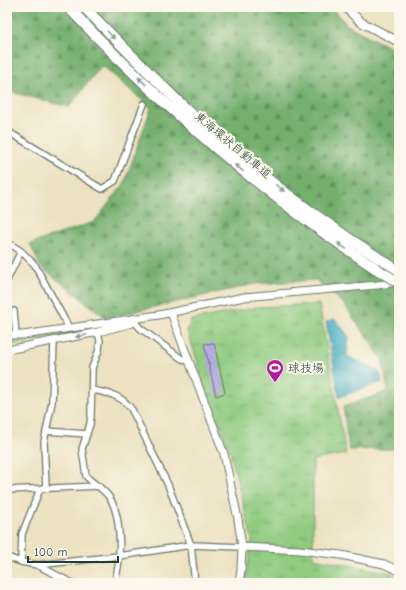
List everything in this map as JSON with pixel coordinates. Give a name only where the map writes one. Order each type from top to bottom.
[{"type":"highway","name":"東海環状自動車道","points":[[68,7],[190,126],[266,190],[309,223],[375,268],[399,282]]},
{"type":"highway","name":"東海環状自動車道","points":[[84,7],[142,67],[196,118],[243,158],[282,190],[311,211],[354,242],[395,268]]},
{"type":"main road","points":[[345,7],[361,22],[399,42]]},
{"type":"street","points":[[7,131],[102,189],[115,181],[144,104]]},
{"type":"street","points":[[7,242],[21,251],[34,265],[69,328]]},
{"type":"street","points":[[7,280],[21,251]]},
{"type":"street","points":[[7,335],[159,315],[244,297],[399,282]]},
{"type":"street","points":[[14,311],[16,335]]},
{"type":"street","points":[[171,313],[224,454],[238,519],[242,547],[239,583]]},
{"type":"street","points":[[7,350],[98,332],[159,315]]},
{"type":"street","points":[[135,322],[140,328],[182,359],[188,361]]},
{"type":"street","points":[[98,332],[100,341],[99,350],[92,368],[91,416],[82,449],[84,471],[87,478],[99,486],[109,497],[116,510],[119,527],[119,556],[114,583]]},
{"type":"street","points":[[21,562],[22,534],[43,488],[44,442],[52,402],[54,341]]},
{"type":"street","points":[[92,390],[115,395],[127,402],[132,410],[168,485],[191,545],[195,583]]},
{"type":"street","points":[[46,431],[87,434]]},
{"type":"street","points":[[7,490],[99,486]]},
{"type":"street","points":[[37,565],[119,556],[191,545],[300,550],[341,554],[384,564],[399,571]]},
{"type":"street","points":[[7,557],[21,562],[37,565],[72,583]]},
{"type":"green space","points":[[7,7],[332,7],[347,25],[399,52],[399,449],[349,450],[343,407],[388,391],[382,359],[343,303],[316,280],[255,284],[106,318],[40,266],[30,244],[94,222],[124,184],[151,108],[102,65],[69,107],[7,91]]},
{"type":"green space","points":[[319,304],[346,454],[313,460],[313,558],[391,573],[399,581],[399,583],[245,583],[252,540],[230,451],[200,374],[200,369],[187,331],[191,320],[258,307]]},
{"type":"green space","points":[[123,323],[7,346],[7,338],[43,336]]},
{"type":"water","points":[[335,319],[349,337],[347,356],[380,372],[382,382],[339,397],[326,322]]},
{"type":"building","points":[[214,343],[225,393],[216,396],[204,344]]},
{"type":"place","name":"球技場","points":[[275,383]]}]
